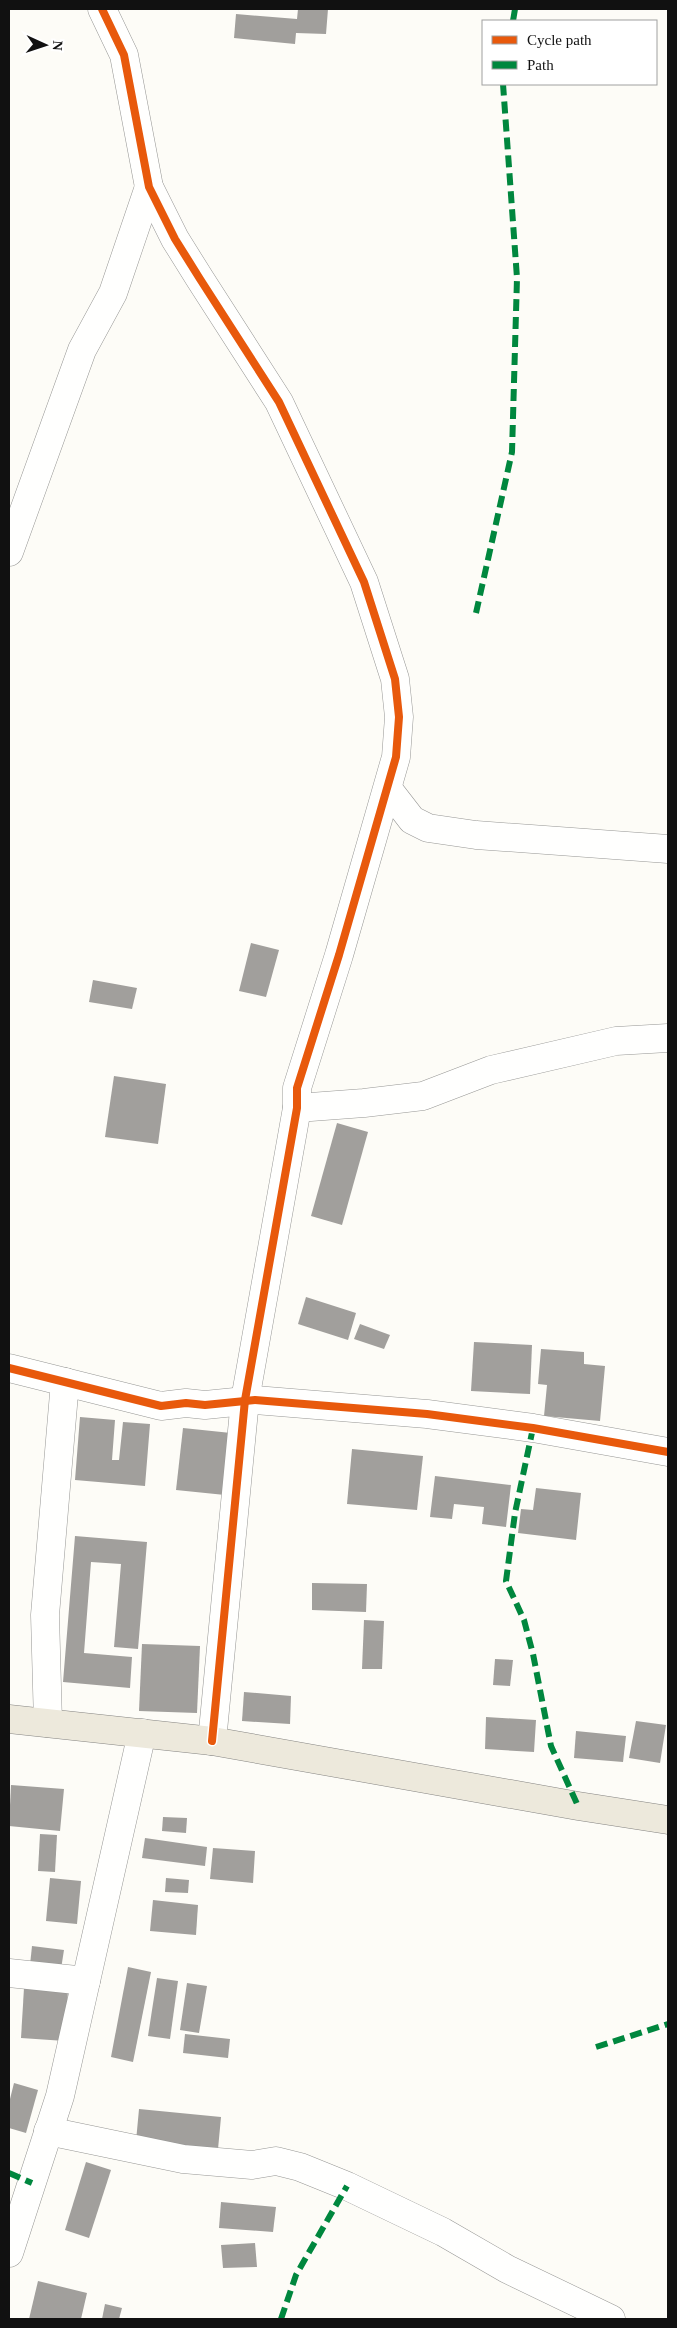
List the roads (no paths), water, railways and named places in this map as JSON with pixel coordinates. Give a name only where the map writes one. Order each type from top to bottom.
[{"type":"main road","points":[[9,1719],[212,1741],[578,1806],[668,1820]]},
{"type":"street","points":[[102,9],[124,55],[149,187],[175,239],[279,402],[364,582],[395,679],[399,717],[396,757],[388,789],[297,1088],[297,1108],[245,1400],[212,1741]]},
{"type":"street","points":[[9,552],[18,496],[82,350],[113,293],[149,187]]},
{"type":"street","points":[[388,789],[412,820],[428,828],[476,835],[668,849]]},
{"type":"street","points":[[297,1108],[364,1104],[423,1096],[491,1070],[616,1041],[668,1038]]},
{"type":"street","points":[[9,1368],[161,1406],[186,1403],[205,1405],[245,1400],[427,1414],[533,1428],[668,1452]]},
{"type":"street","points":[[48,1723],[45,1615],[65,1382]]},
{"type":"street","points":[[9,2253],[60,2096],[142,1733]]},
{"type":"street","points":[[9,1973],[86,1981]]},
{"type":"street","points":[[48,2131],[183,2159],[252,2165],[276,2160],[300,2167],[347,2186],[443,2232],[507,2269],[611,2319]]}]
